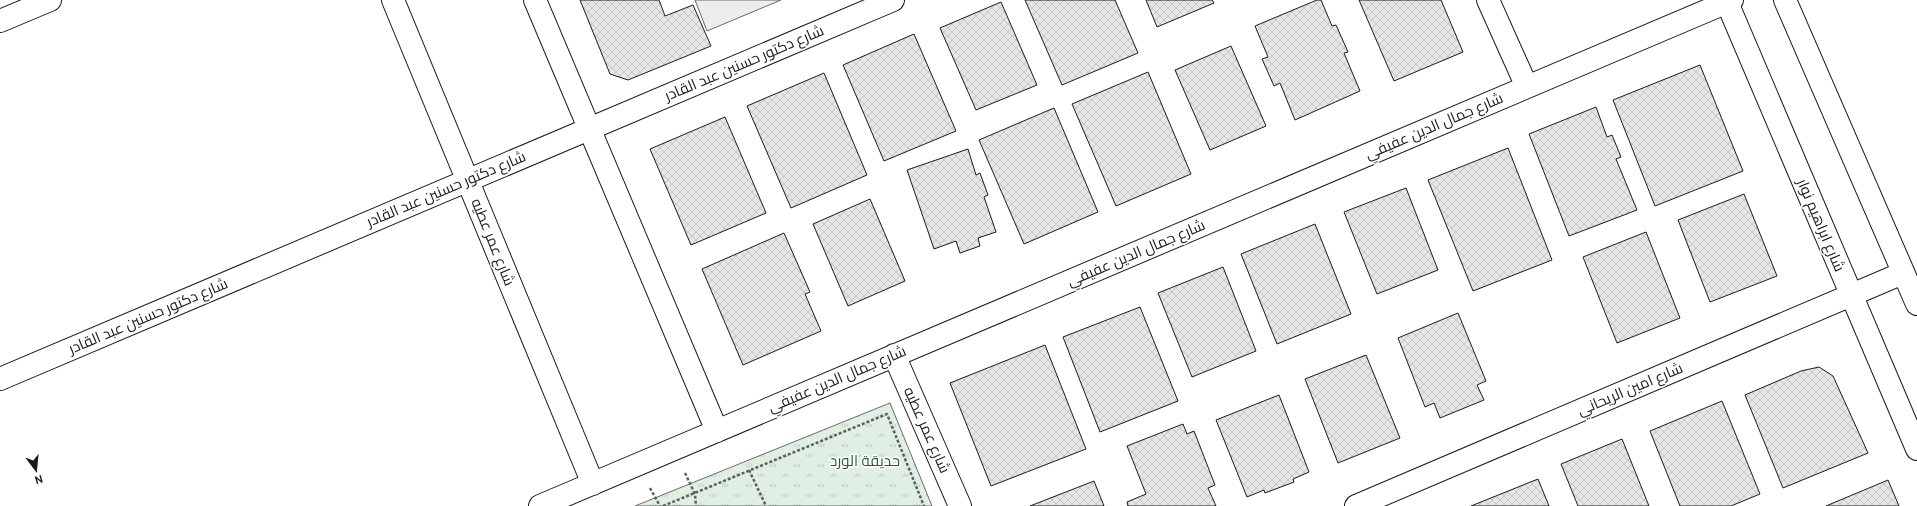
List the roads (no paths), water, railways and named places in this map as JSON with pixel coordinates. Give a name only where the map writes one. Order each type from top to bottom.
[{"type":"street","points":[[0,21],[50,0]]},
{"type":"street","name":"شارع عمر عطيه","points":[[393,0],[593,484]]},
{"type":"street","points":[[535,0],[717,431]]},
{"type":"street","name":"شارع دكتور حسنين عبد القادر","points":[[0,379],[892,0]]},
{"type":"street","points":[[1488,0],[1527,87]]},
{"type":"street","points":[[1785,0],[1917,304]]},
{"type":"street","name":"شارع جمال الدين عفيفي","points":[[540,506],[894,354],[1728,1]]},
{"type":"street","name":"شارع ابراهيم نوار","points":[[1728,1],[1917,449]]},
{"type":"street","name":"شارع امين الريحاني","points":[[1356,506],[1903,273]]},
{"type":"street","name":"شارع عمر عطيه","points":[[894,354],[960,506]]},
{"type":"park label","name":"حديقة الورد","points":[[865,461]]}]
